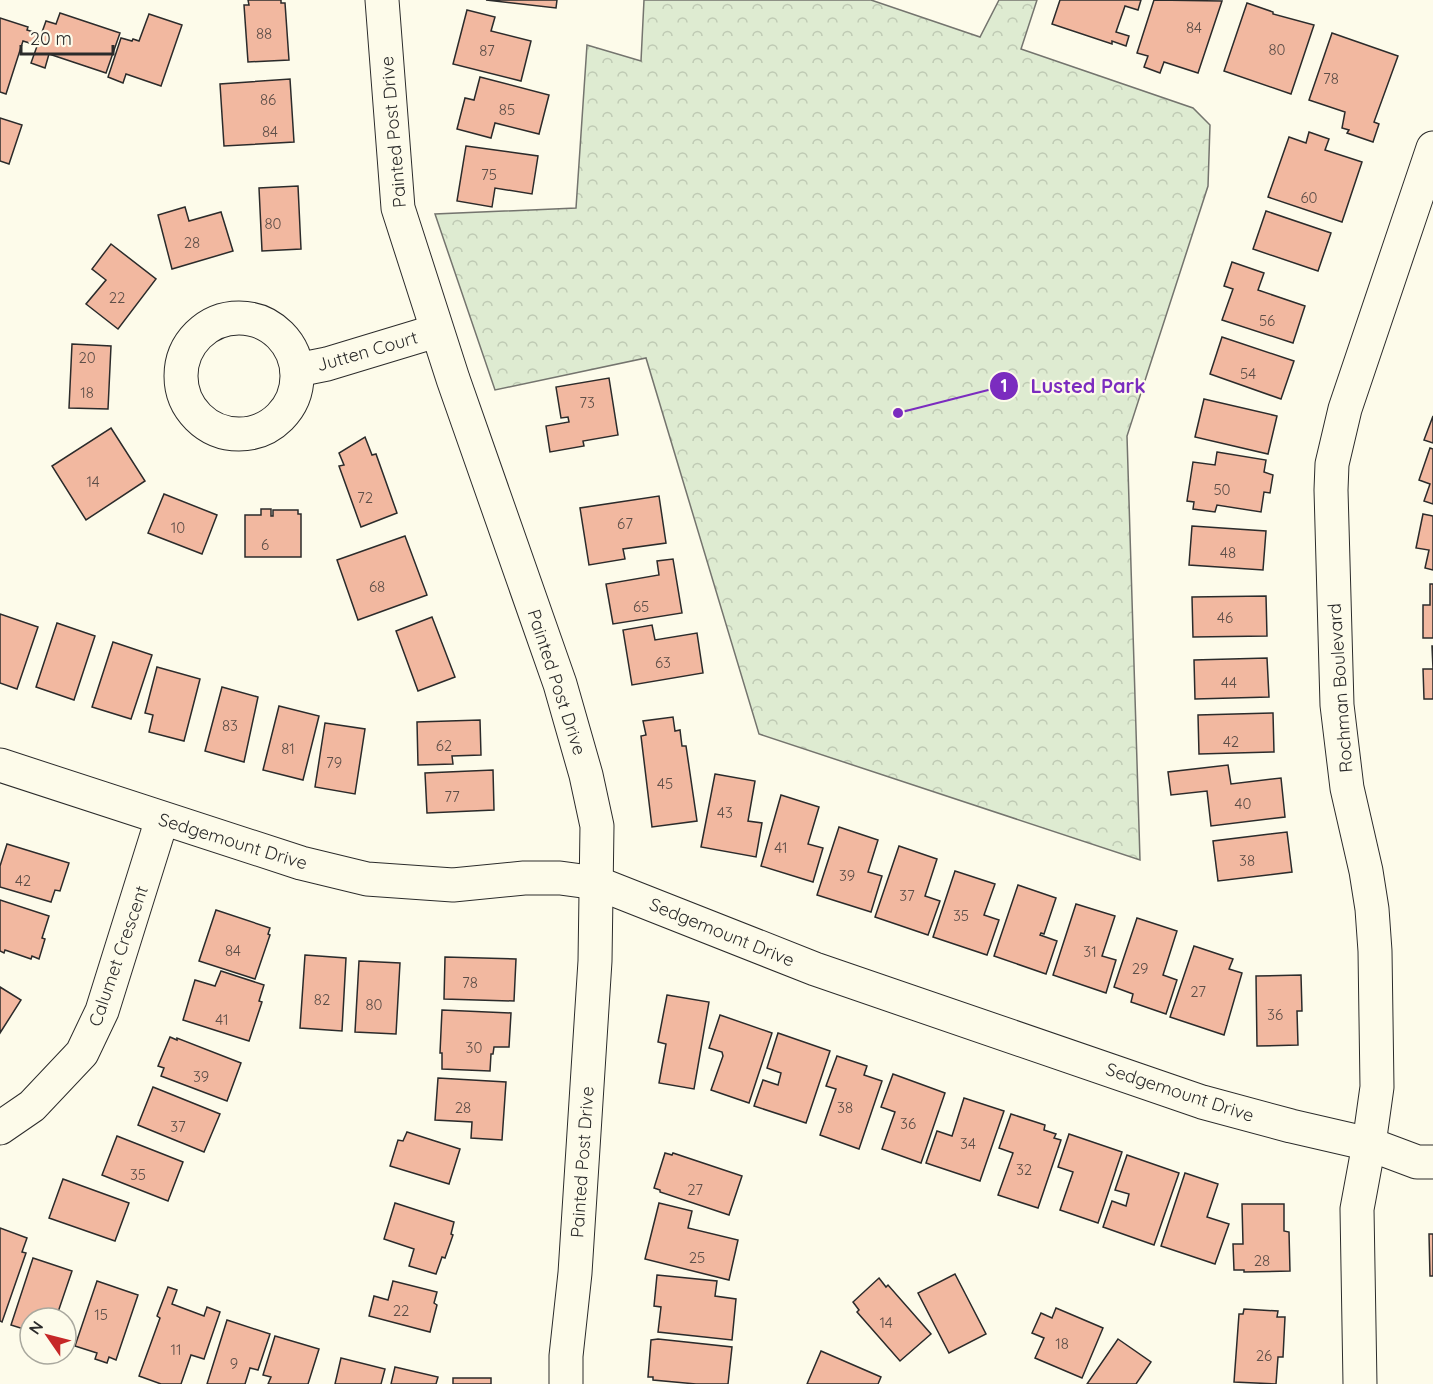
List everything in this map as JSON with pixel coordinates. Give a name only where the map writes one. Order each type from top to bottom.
[{"type":"street","name":"Painted Post Drive","points":[[382,0],[398,208],[436,331],[560,684],[586,775],[597,826],[595,961],[575,1273],[566,1356],[566,1384]]},
{"type":"street","name":"Rochman Boulevard","points":[[1360,1384],[1357,1209],[1377,1087],[1375,951],[1372,909],[1366,871],[1347,788],[1337,705],[1332,464],[1344,409],[1433,148]]},
{"type":"street","name":"Jutten Court","points":[[297,370],[327,364],[436,331]]},
{"type":"street","name":"Sedgemount Drive","points":[[0,765],[300,863],[367,879],[453,885],[524,878],[560,878],[597,883],[815,969],[1202,1102],[1369,1144],[1417,1162],[1433,1162]]},
{"type":"street","name":"Calumet Crescent","points":[[0,1128],[32,1106],[82,1053],[102,1011],[162,819]]},
{"type":"green space","points":[[644,0],[871,0],[980,37],[999,0],[1037,0],[1021,49],[1193,108],[1210,125],[1208,186],[1127,436],[1140,860],[759,734],[646,358],[495,390],[435,214],[576,208],[587,45],[641,61]]},
{"type":"building","points":[[248,0],[281,0],[281,3],[285,3],[289,60],[248,62],[244,5],[249,5]]},
{"type":"building","points":[[486,0],[557,0],[556,8]]},
{"type":"building","points":[[1060,0],[1141,0],[1138,10],[1125,6],[1116,32],[1129,36],[1126,46],[1112,41],[1112,44],[1052,24]]},
{"type":"building","points":[[1154,0],[1222,1],[1198,73],[1164,62],[1160,73],[1144,67],[1148,56],[1137,53]]},
{"type":"building","points":[[1247,3],[1273,12],[1273,14],[1314,25],[1291,94],[1224,71]]},
{"type":"building","points":[[467,10],[495,17],[491,31],[531,41],[521,81],[453,64]]},
{"type":"building","points":[[60,13],[120,33],[106,73],[49,54],[45,68],[31,63],[46,21],[56,24]]},
{"type":"building","points":[[149,14],[182,25],[161,86],[126,74],[123,83],[108,77],[121,38],[139,41]]},
{"type":"building","points":[[0,18],[28,27],[27,30],[40,34],[36,45],[23,41],[6,94],[0,92]]},
{"type":"building","points":[[1332,33],[1398,56],[1374,122],[1379,124],[1373,142],[1347,133],[1349,130],[1342,128],[1345,112],[1309,100]]},
{"type":"building","points":[[480,77],[549,95],[539,134],[495,123],[491,138],[457,129],[465,98],[474,100]]},
{"type":"building","points":[[290,79],[294,142],[224,146],[220,84]]},
{"type":"building","points":[[0,118],[22,125],[9,164],[0,161]]},
{"type":"building","points":[[1309,132],[1329,139],[1325,150],[1362,162],[1342,222],[1268,197],[1289,137],[1306,143]]},
{"type":"building","points":[[466,146],[538,156],[532,194],[495,188],[492,207],[457,201]]},
{"type":"building","points":[[298,186],[301,249],[262,251],[259,188]]},
{"type":"building","points":[[185,207],[189,221],[221,212],[233,251],[172,269],[158,215]]},
{"type":"building","points":[[1266,211],[1331,233],[1318,271],[1253,249]]},
{"type":"building","points":[[111,244],[156,279],[118,329],[86,304],[106,280],[92,269]]},
{"type":"building","points":[[1232,262],[1264,273],[1258,290],[1305,306],[1293,343],[1222,320],[1233,289],[1224,286]]},
{"type":"building","points":[[1222,337],[1294,361],[1281,399],[1210,374]]},
{"type":"building","points":[[72,344],[111,346],[108,409],[69,408]]},
{"type":"building","points":[[609,378],[618,435],[583,441],[584,446],[550,452],[546,426],[569,422],[568,417],[561,418],[556,387]]},
{"type":"building","points":[[1204,399],[1277,416],[1268,454],[1195,437]]},
{"type":"building","points":[[1433,416],[1433,443],[1424,440]]},
{"type":"building","points":[[111,428],[145,481],[86,520],[52,466]]},
{"type":"building","points":[[365,437],[372,455],[376,454],[397,513],[361,527],[339,466],[344,465],[339,453]]},
{"type":"building","points":[[1430,448],[1433,449],[1433,504],[1424,501],[1430,484],[1419,480]]},
{"type":"building","points":[[1217,452],[1266,460],[1264,472],[1273,475],[1270,493],[1264,492],[1261,512],[1217,505],[1215,512],[1193,509],[1194,502],[1187,501],[1193,462],[1215,465]]},
{"type":"building","points":[[164,494],[217,515],[202,554],[148,533]]},
{"type":"building","points":[[659,496],[666,543],[623,549],[625,559],[589,565],[580,508]]},
{"type":"building","points":[[261,509],[271,509],[271,516],[273,516],[273,510],[298,510],[298,514],[301,514],[301,557],[245,557],[245,515],[261,515]]},
{"type":"building","points":[[1423,514],[1433,516],[1433,570],[1425,568],[1429,550],[1416,548]]},
{"type":"building","points":[[1192,526],[1266,531],[1263,570],[1189,565]]},
{"type":"building","points":[[405,536],[427,595],[358,620],[337,560]]},
{"type":"building","points":[[673,559],[682,613],[613,624],[606,584],[659,575],[657,561]]},
{"type":"building","points":[[1430,584],[1433,584],[1433,638],[1423,638],[1423,605],[1430,605]]},
{"type":"building","points":[[1266,596],[1267,636],[1193,637],[1192,597]]},
{"type":"building","points":[[0,614],[38,627],[17,689],[0,683]]},
{"type":"building","points":[[432,617],[455,677],[418,691],[396,631]]},
{"type":"building","points":[[57,623],[95,636],[74,700],[36,687]]},
{"type":"building","points":[[652,625],[655,640],[697,633],[703,673],[632,685],[623,630]]},
{"type":"building","points":[[113,642],[152,655],[131,719],[92,707]]},
{"type":"building","points":[[1267,658],[1269,697],[1195,699],[1194,660]]},
{"type":"building","points":[[157,667],[200,679],[184,741],[149,732],[153,715],[145,713]]},
{"type":"building","points":[[1423,669],[1433,669],[1433,699],[1424,699]]},
{"type":"building","points":[[222,687],[258,697],[244,762],[205,751]]},
{"type":"building","points":[[279,706],[319,716],[303,780],[263,770]]},
{"type":"building","points":[[1273,713],[1274,752],[1199,754],[1198,715]]},
{"type":"building","points":[[673,717],[675,731],[680,730],[682,746],[686,746],[697,821],[652,827],[641,736],[646,735],[643,721]]},
{"type":"building","points":[[480,720],[481,755],[452,756],[453,764],[418,765],[417,722]]},
{"type":"building","points":[[325,723],[365,729],[355,794],[315,787]]},
{"type":"building","points":[[1228,765],[1231,784],[1281,778],[1285,817],[1211,826],[1207,791],[1171,795],[1168,772]]},
{"type":"building","points":[[493,770],[494,810],[427,813],[425,773]]},
{"type":"building","points":[[715,774],[755,781],[748,821],[762,823],[756,857],[701,847]]},
{"type":"building","points":[[781,795],[819,807],[808,844],[823,848],[813,882],[761,866]]},
{"type":"building","points":[[839,827],[878,840],[868,872],[882,876],[871,912],[817,895]]},
{"type":"building","points":[[1287,832],[1292,872],[1218,881],[1213,841]]},
{"type":"building","points":[[7,844],[69,863],[60,891],[55,890],[51,902],[0,887],[0,866]]},
{"type":"building","points":[[899,846],[937,859],[925,896],[940,901],[928,935],[875,917]]},
{"type":"building","points":[[955,871],[995,884],[984,915],[999,920],[987,955],[933,937]]},
{"type":"building","points":[[1018,885],[1056,898],[1044,934],[1040,935],[1057,941],[1046,974],[994,956]]},
{"type":"building","points":[[0,900],[49,916],[42,938],[45,939],[39,959],[32,956],[31,959],[5,950],[4,953],[0,951]]},
{"type":"building","points":[[1076,904],[1115,916],[1102,956],[1116,960],[1106,993],[1053,975]]},
{"type":"building","points":[[216,910],[270,928],[268,934],[270,935],[255,979],[199,961]]},
{"type":"building","points":[[1137,918],[1177,931],[1163,975],[1177,980],[1166,1014],[1131,1002],[1133,994],[1114,987]]},
{"type":"building","points":[[1194,946],[1233,959],[1229,969],[1242,973],[1224,1035],[1170,1017]]},
{"type":"building","points":[[305,955],[346,958],[342,1031],[300,1028]]},
{"type":"building","points":[[445,957],[516,959],[514,1001],[444,999]]},
{"type":"building","points":[[359,961],[400,963],[396,1034],[355,1032]]},
{"type":"building","points":[[221,971],[264,985],[259,1001],[262,1002],[249,1041],[183,1020],[195,980],[215,986]]},
{"type":"building","points":[[1301,975],[1302,1011],[1297,1011],[1298,1045],[1257,1046],[1256,976]]},
{"type":"building","points":[[0,987],[21,1000],[0,1033]]},
{"type":"building","points":[[667,995],[709,1002],[694,1089],[659,1083],[666,1044],[658,1042]]},
{"type":"building","points":[[442,1010],[511,1013],[509,1047],[494,1047],[493,1054],[491,1054],[490,1071],[442,1069],[442,1053],[440,1053]]},
{"type":"building","points":[[720,1015],[772,1033],[749,1103],[711,1090],[723,1056],[722,1052],[709,1048]]},
{"type":"building","points":[[778,1033],[830,1051],[806,1123],[754,1106],[763,1080],[778,1085],[781,1073],[767,1068]]},
{"type":"building","points":[[170,1037],[241,1063],[227,1101],[161,1076],[164,1068],[158,1066]]},
{"type":"building","points":[[837,1056],[867,1066],[864,1075],[882,1081],[859,1149],[820,1135],[836,1089],[826,1086]]},
{"type":"building","points":[[893,1074],[945,1093],[921,1163],[882,1149],[895,1112],[881,1107]]},
{"type":"building","points":[[438,1078],[506,1082],[502,1140],[471,1138],[472,1122],[435,1120]]},
{"type":"building","points":[[153,1087],[220,1114],[204,1152],[138,1125]]},
{"type":"building","points":[[964,1098],[1004,1111],[980,1181],[926,1163],[937,1131],[952,1136]]},
{"type":"building","points":[[1011,1114],[1045,1125],[1044,1130],[1056,1134],[1054,1138],[1061,1140],[1038,1208],[998,1195],[1013,1153],[999,1148]]},
{"type":"building","points":[[407,1132],[460,1149],[449,1184],[390,1166],[398,1140],[403,1141]]},
{"type":"building","points":[[1069,1134],[1122,1152],[1098,1223],[1060,1210],[1073,1172],[1058,1167]]},
{"type":"building","points":[[117,1136],[183,1162],[168,1201],[102,1175]]},
{"type":"building","points":[[665,1153],[672,1155],[673,1153],[742,1176],[729,1215],[654,1188]]},
{"type":"building","points":[[1127,1155],[1179,1173],[1154,1245],[1103,1227],[1112,1201],[1126,1206],[1129,1194],[1115,1190]]},
{"type":"building","points":[[1185,1173],[1218,1184],[1207,1217],[1229,1224],[1215,1264],[1161,1246]]},
{"type":"building","points":[[63,1179],[129,1203],[115,1241],[49,1218]]},
{"type":"building","points":[[395,1203],[454,1222],[451,1234],[453,1235],[445,1258],[442,1257],[436,1274],[409,1266],[414,1249],[384,1239]]},
{"type":"building","points":[[659,1203],[692,1211],[688,1228],[738,1240],[729,1280],[645,1259]]},
{"type":"building","points":[[1242,1204],[1284,1204],[1284,1231],[1289,1232],[1290,1271],[1244,1272],[1244,1270],[1234,1270],[1233,1244],[1243,1244]]},
{"type":"building","points":[[0,1228],[27,1238],[22,1252],[26,1253],[2,1322],[0,1321]]},
{"type":"building","points":[[1429,1234],[1433,1234],[1433,1276],[1430,1276]]},
{"type":"building","points":[[33,1258],[72,1271],[60,1306],[18,1306],[18,1327],[11,1325]]},
{"type":"building","points":[[955,1274],[986,1334],[949,1353],[918,1293]]},
{"type":"building","points":[[657,1275],[717,1281],[715,1296],[736,1299],[732,1340],[658,1332],[661,1307],[654,1306]]},
{"type":"building","points":[[879,1278],[886,1287],[888,1285],[931,1334],[900,1361],[857,1312],[859,1310],[853,1302]]},
{"type":"building","points":[[97,1281],[138,1295],[116,1360],[109,1357],[107,1363],[95,1359],[97,1353],[78,1347],[78,1337]]},
{"type":"building","points":[[393,1281],[437,1292],[434,1303],[437,1305],[430,1332],[369,1316],[374,1296],[388,1300]]},
{"type":"building","points":[[168,1287],[177,1290],[172,1304],[204,1316],[207,1307],[220,1312],[204,1359],[191,1355],[181,1384],[161,1384],[139,1376],[160,1318],[157,1316]]},
{"type":"building","points":[[1056,1308],[1103,1328],[1082,1378],[1035,1358],[1044,1338],[1032,1333],[1041,1313],[1052,1318]]},
{"type":"building","points":[[1244,1309],[1278,1311],[1277,1317],[1285,1317],[1283,1357],[1278,1357],[1276,1384],[1234,1382],[1239,1314],[1243,1314]]},
{"type":"building","points":[[227,1320],[270,1334],[258,1370],[250,1368],[245,1384],[207,1384]]},
{"type":"building","points":[[275,1336],[319,1349],[308,1384],[268,1384],[271,1377],[263,1375]]},
{"type":"building","points":[[1118,1339],[1151,1362],[1136,1384],[1087,1384]]},
{"type":"building","points":[[651,1340],[732,1347],[728,1384],[696,1384],[653,1380],[653,1377],[648,1377]]},
{"type":"building","points":[[821,1351],[881,1377],[878,1384],[807,1384]]},
{"type":"building","points":[[341,1358],[385,1369],[381,1384],[335,1384]]},
{"type":"building","points":[[395,1367],[438,1377],[436,1384],[391,1384]]},
{"type":"building","points":[[453,1378],[491,1378],[491,1384],[453,1384]]},
{"type":"place","name":"Lusted Park","points":[[898,413]]}]
